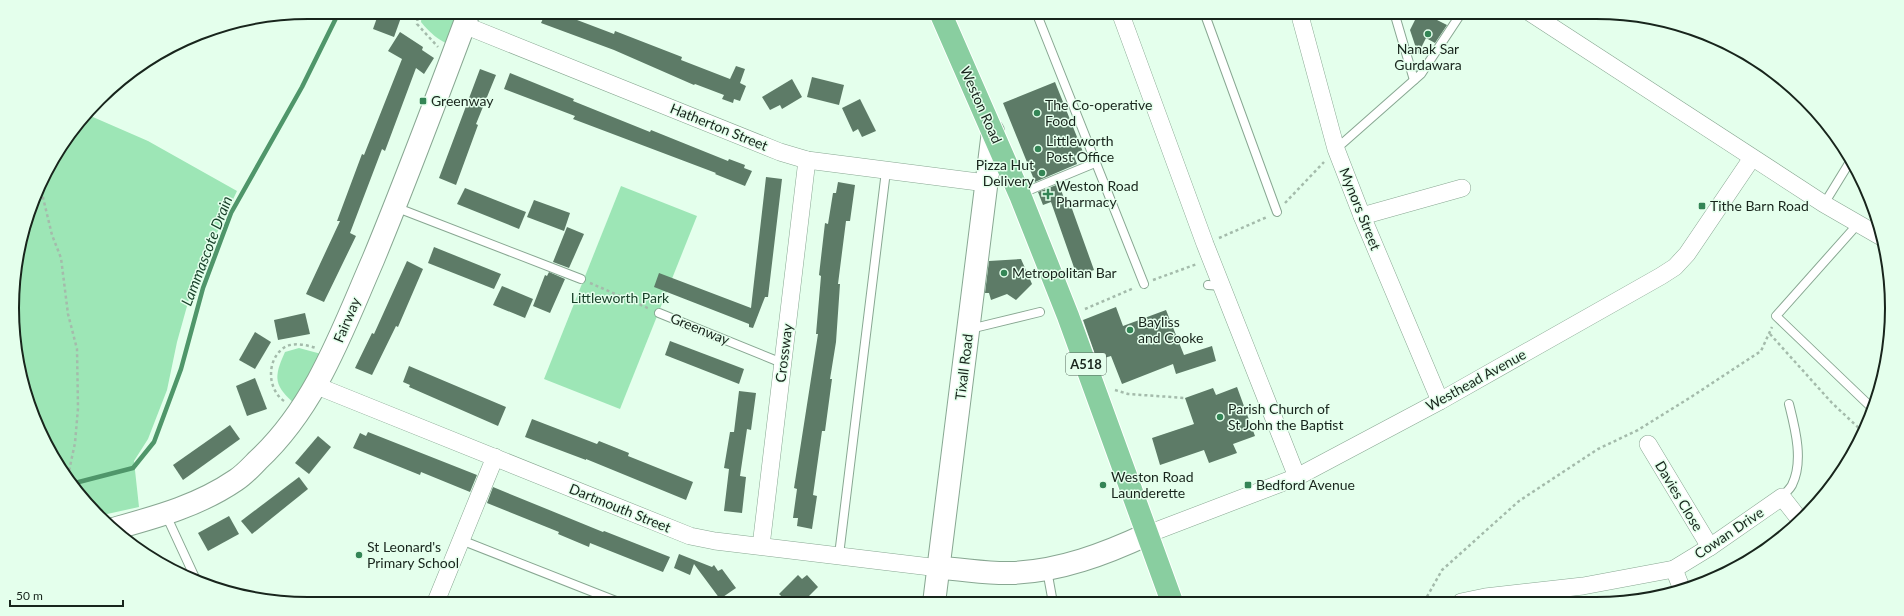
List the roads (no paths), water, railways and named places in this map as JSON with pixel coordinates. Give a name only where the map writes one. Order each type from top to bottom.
[{"type":"highway","name":"Weston Road","points":[[943,19],[1020,194],[1093,384],[1170,597]]},
{"type":"street","name":"Fairway","points":[[120,527],[166,515],[199,501],[237,480],[275,444],[317,386],[333,354],[395,207],[467,19]]},
{"type":"street","name":"Hatherton Street","points":[[467,19],[780,152],[807,160],[986,183]]},
{"type":"street","points":[[1123,19],[1205,244],[1215,285],[1297,477]]},
{"type":"street","name":"Mynors Street","points":[[1301,19],[1336,149],[1362,216],[1440,401]]},
{"type":"street","points":[[1540,19],[1752,158],[1824,204],[1875,234]]},
{"type":"street","name":"Tixall Road","points":[[935,597],[993,131]]},
{"type":"street","name":"Westhead Avenue","points":[[1148,534],[1297,477],[1440,401],[1675,267],[1686,254],[1752,158]]},
{"type":"street","name":"Crossway","points":[[761,546],[807,160]]},
{"type":"street","points":[[1362,216],[1462,188]]},
{"type":"street","name":"Dartmouth Street","points":[[317,386],[690,536],[716,541],[939,568]]},
{"type":"street","name":"Davies Close","points":[[1648,444],[1710,547]]},
{"type":"street","points":[[438,597],[495,457]]},
{"type":"street","points":[[1782,497],[1796,516]]},
{"type":"street","name":"Cowan Drive","points":[[1485,597],[1540,596],[1583,586],[1674,569],[1710,547],[1782,497]]},
{"type":"street","points":[[939,568],[1010,573],[1047,569],[1113,550],[1148,534]]},
{"type":"street","points":[[1674,569],[1680,585]]},
{"type":"lane","points":[[1039,19],[1144,284]]},
{"type":"lane","points":[[1207,19],[1276,212]]},
{"type":"lane","points":[[1396,19],[1414,80]]},
{"type":"lane","points":[[1336,149],[1421,74],[1457,19]]},
{"type":"lane","points":[[1020,194],[1095,163]]},
{"type":"lane","points":[[1824,204],[1847,166]]},
{"type":"lane","points":[[839,555],[886,171]]},
{"type":"lane","points":[[395,207],[581,279]]},
{"type":"lane","points":[[1857,224],[1776,316],[1869,405]]},
{"type":"lane","points":[[969,329],[1040,312]]},
{"type":"lane","name":"Greenway","points":[[659,313],[782,363]]},
{"type":"lane","points":[[1782,497],[1792,486],[1796,475],[1796,439],[1789,404]]},
{"type":"lane","points":[[166,515],[193,573]]},
{"type":"lane","points":[[461,540],[606,597]]},
{"type":"lane","points":[[1047,569],[1052,597]]},
{"type":"waterway","name":"Lammascote Drain","points":[[78,482],[133,468],[154,442],[181,369],[203,288],[231,213],[302,87],[336,19]]},
{"type":"place","name":"Nanak Sar Gurdawara","points":[[1428,34]]},
{"type":"place","name":"Greenway","points":[[423,101]]},
{"type":"place","name":"The Co-operative Food","points":[[1037,113]]},
{"type":"place","name":"Littleworth Post Office","points":[[1038,149]]},
{"type":"place","name":"Pizza Hut Delivery","points":[[1042,173]]},
{"type":"place","name":"Weston Road Pharmacy","points":[[1048,194]]},
{"type":"place","name":"Tithe Barn Road","points":[[1702,206]]},
{"type":"place","name":"Metropolitan Bar","points":[[1004,273]]},
{"type":"place","name":"Bayliss and Cooke","points":[[1130,330]]},
{"type":"place","name":"Parish Church of St John the Baptist","points":[[1220,417]]},
{"type":"place","name":"Weston Road Launderette","points":[[1103,485]]},
{"type":"place","name":"Bedford Avenue","points":[[1248,485]]},
{"type":"place","name":"St Leonard's Primary School","points":[[359,555]]},
{"type":"park label","name":"Littleworth Park","points":[[620,298]]}]
